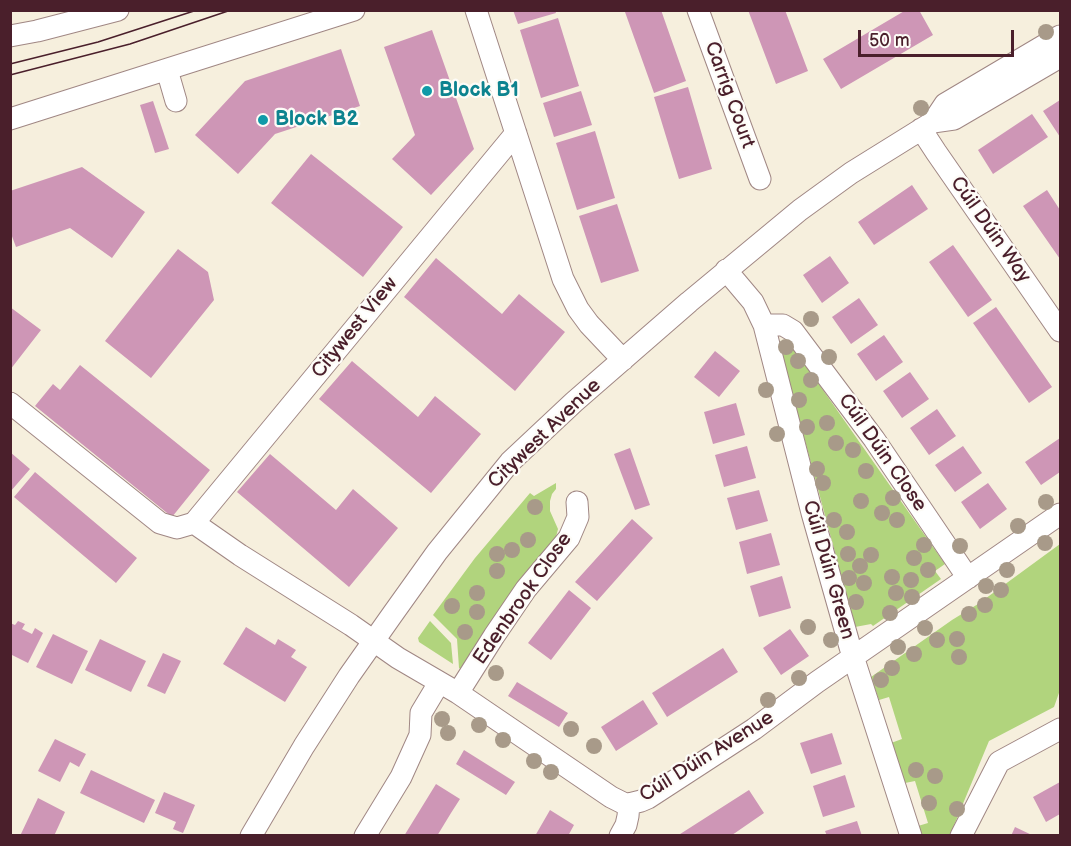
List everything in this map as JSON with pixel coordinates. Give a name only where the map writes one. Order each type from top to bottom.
[{"type":"street","points":[[10,36],[37,32],[118,10]]},
{"type":"street","points":[[10,119],[354,10]]},
{"type":"street","points":[[476,10],[563,279],[578,309],[589,324],[623,360]]},
{"type":"street","name":"Carrig Court","points":[[698,10],[760,179]]},
{"type":"street","name":"Citywest Avenue","points":[[251,836],[304,746],[374,641],[437,552],[510,462],[574,402],[726,270],[800,210],[851,173],[927,125],[945,104],[1060,36]]},
{"type":"street","name":"Citywest Avenue","points":[[927,125],[954,119],[1060,57]]},
{"type":"street","points":[[167,70],[176,101]]},
{"type":"street","name":"Cúil Dúin Way","points":[[927,125],[936,152],[1060,331]]},
{"type":"street","name":"Citywest View","points":[[194,523],[516,133]]},
{"type":"street","name":"Cúil Dúin Green","points":[[726,270],[753,302],[764,325],[812,513],[854,657],[911,836]]},
{"type":"street","name":"Cúil Dúin Close","points":[[764,325],[783,325],[793,331],[874,439],[968,578]]},
{"type":"street","points":[[10,403],[160,522],[177,528],[194,523]]},
{"type":"street","name":"Edenbrook Close","points":[[458,693],[526,589],[569,538],[578,517],[577,502]]},
{"type":"street","name":"Cúil Dúin Avenue","points":[[194,523],[398,658],[458,693],[611,797],[629,804],[641,801],[669,785],[765,722],[817,682],[1060,514]]},
{"type":"street","points":[[365,836],[401,777],[420,735],[421,713],[439,683]]},
{"type":"street","points":[[961,836],[999,762],[1060,729]]},
{"type":"street","points":[[620,836],[626,825],[629,804]]},
{"type":"green space","points":[[790,343],[945,564],[935,571],[941,579],[873,626],[871,624],[855,627],[779,344]]},
{"type":"green space","points":[[556,483],[556,489],[550,501],[550,511],[558,529],[556,537],[498,611],[463,671],[459,668],[457,639],[433,615],[475,558],[530,493],[534,496]]},
{"type":"green space","points":[[1060,544],[1060,690],[1054,707],[989,741],[950,835],[921,835],[918,826],[928,823],[915,781],[905,783],[891,743],[902,739],[889,697],[879,700],[871,677],[978,604]]},
{"type":"green space","points":[[430,621],[451,643],[453,664],[419,642],[418,638]]},
{"type":"building","points":[[513,10],[555,10],[556,13],[518,24]]},
{"type":"building","points":[[628,10],[661,10],[686,81],[654,93],[625,12]]},
{"type":"building","points":[[748,10],[785,10],[808,71],[776,84]]},
{"type":"building","points":[[906,10],[919,10],[933,35],[841,89],[823,59]]},
{"type":"building","points":[[558,18],[579,86],[541,98],[520,30]]},
{"type":"building","name":"Block B1","points":[[432,30],[474,149],[431,195],[392,159],[415,135],[384,47]]},
{"type":"building","name":"Block B2","points":[[341,49],[360,106],[275,134],[238,174],[195,135],[245,81]]},
{"type":"building","points":[[688,87],[712,169],[679,179],[654,97]]},
{"type":"building","points":[[581,91],[592,125],[554,137],[543,103]]},
{"type":"building","points":[[1060,100],[1060,137],[1043,111]]},
{"type":"building","points":[[153,101],[169,149],[155,153],[140,105]]},
{"type":"building","points":[[1032,114],[1048,137],[993,174],[978,150]]},
{"type":"building","points":[[595,131],[615,198],[577,210],[556,143]]},
{"type":"building","points":[[311,154],[403,227],[363,277],[271,203]]},
{"type":"building","points":[[82,167],[145,212],[112,258],[70,228],[16,247],[10,231],[10,191]]},
{"type":"building","points":[[912,185],[928,209],[874,245],[858,222]]},
{"type":"building","points":[[1047,190],[1060,210],[1060,259],[1023,206]]},
{"type":"building","points":[[617,204],[639,271],[601,283],[579,216]]},
{"type":"building","points":[[953,245],[992,300],[968,317],[929,262]]},
{"type":"building","points":[[178,249],[208,272],[214,300],[151,378],[105,341]]},
{"type":"building","points":[[830,256],[849,283],[822,303],[803,275]]},
{"type":"building","points":[[436,258],[502,314],[519,294],[565,332],[515,391],[404,297]]},
{"type":"building","points":[[859,298],[878,325],[851,344],[832,317]]},
{"type":"building","points":[[10,307],[41,330],[10,370]]},
{"type":"building","points":[[996,307],[1052,387],[1029,403],[973,323]]},
{"type":"building","points":[[884,335],[903,362],[876,381],[857,354]]},
{"type":"building","points":[[715,351],[740,371],[719,397],[694,377]]},
{"type":"building","points":[[352,361],[418,417],[435,396],[481,434],[431,493],[319,399]]},
{"type":"building","points":[[80,365],[210,470],[172,517],[35,406],[53,384],[60,390]]},
{"type":"building","points":[[910,372],[929,399],[902,418],[883,391]]},
{"type":"building","points":[[736,403],[745,435],[713,444],[704,412]]},
{"type":"building","points":[[937,409],[956,436],[929,455],[910,428]]},
{"type":"building","points":[[1060,438],[1060,472],[1041,485],[1025,462]]},
{"type":"building","points":[[747,446],[756,478],[724,487],[715,455]]},
{"type":"building","points":[[963,446],[982,473],[955,492],[935,465]]},
{"type":"building","points":[[630,448],[650,505],[635,510],[614,454]]},
{"type":"building","points":[[10,452],[30,469],[10,492]]},
{"type":"building","points":[[270,454],[336,510],[353,489],[398,528],[349,587],[237,492]]},
{"type":"building","points":[[35,472],[137,558],[116,583],[14,497]]},
{"type":"building","points":[[988,483],[1007,509],[980,529],[961,502]]},
{"type":"building","points":[[759,490],[768,521],[736,530],[727,498]]},
{"type":"building","points":[[632,519],[653,538],[597,601],[575,582]]},
{"type":"building","points":[[771,533],[780,565],[747,574],[739,542]]},
{"type":"building","points":[[782,576],[791,608],[759,617],[750,586]]},
{"type":"building","points":[[569,590],[591,608],[551,660],[528,643]]},
{"type":"building","points":[[18,621],[25,624],[22,629],[32,634],[35,628],[43,633],[28,663],[10,654],[10,623],[15,625]]},
{"type":"building","points":[[246,627],[275,645],[278,639],[296,650],[291,657],[307,667],[285,702],[223,664]]},
{"type":"building","points":[[790,629],[809,656],[781,675],[763,648]]},
{"type":"building","points":[[53,634],[88,651],[72,684],[36,667]]},
{"type":"building","points":[[100,639],[146,661],[131,692],[85,670]]},
{"type":"building","points":[[723,648],[738,672],[667,717],[652,693]]},
{"type":"building","points":[[163,653],[181,661],[165,694],[147,686]]},
{"type":"building","points":[[517,682],[568,713],[559,727],[508,696]]},
{"type":"building","points":[[643,700],[658,724],[616,751],[601,727]]},
{"type":"building","points":[[832,733],[842,764],[811,774],[800,743]]},
{"type":"building","points":[[55,739],[86,754],[79,767],[70,762],[60,782],[38,771]]},
{"type":"building","points":[[464,750],[515,782],[506,795],[456,764]]},
{"type":"building","points":[[91,770],[155,800],[144,823],[80,793]]},
{"type":"building","points":[[845,775],[855,807],[823,817],[813,786]]},
{"type":"building","points":[[1060,782],[1060,814],[1046,822],[1033,797]]},
{"type":"building","points":[[436,784],[460,799],[437,836],[404,836]]},
{"type":"building","points":[[749,790],[764,813],[735,833],[730,836],[677,836]]},
{"type":"building","points":[[164,792],[195,805],[183,833],[173,829],[176,822],[155,813]]},
{"type":"building","points":[[38,798],[65,812],[54,836],[20,836]]},
{"type":"building","points":[[550,810],[574,825],[568,836],[535,836]]},
{"type":"building","points":[[857,821],[862,836],[827,836],[825,831]]},
{"type":"building","points":[[1015,827],[1034,836],[1011,836]]},
{"type":"tram line","points":[[10,64],[98,42],[197,10]]},
{"type":"tram line","points":[[10,75],[130,44],[231,10]]},
{"type":"place","name":"Block B1","points":[[427,91]]},
{"type":"place","name":"Block B2","points":[[263,120]]}]
